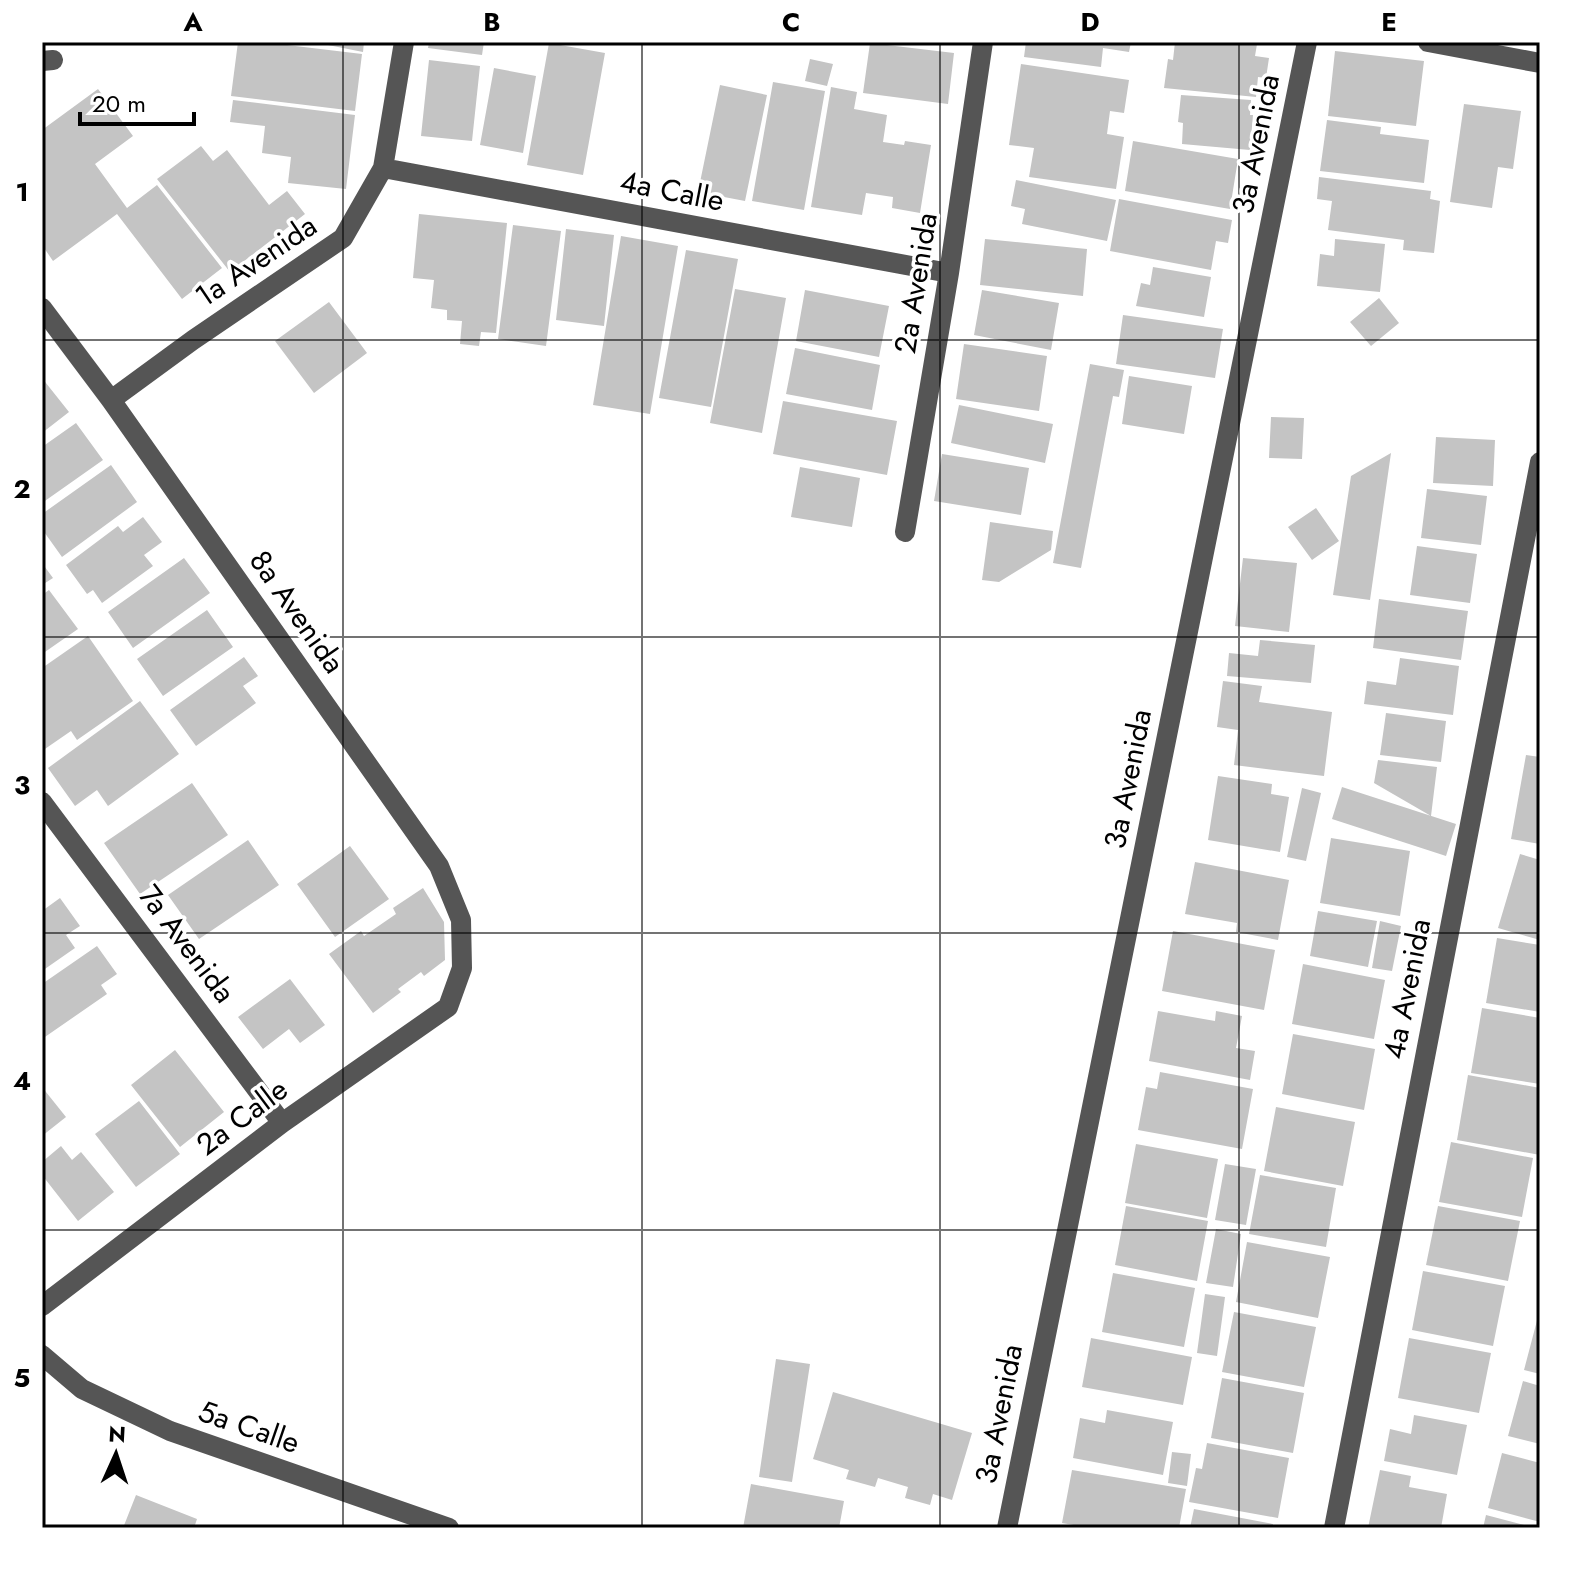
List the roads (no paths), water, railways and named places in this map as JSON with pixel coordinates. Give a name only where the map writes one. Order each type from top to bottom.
[{"type":"street","name":"1a Avenida","points":[[111,400],[343,238],[383,168],[404,42]]},
{"type":"street","name":"2a Avenida","points":[[905,532],[949,273],[983,42]]},
{"type":"street","name":"3a Avenida","points":[[1007,1528],[1307,42]]},
{"type":"street","points":[[1428,42],[1540,63]]},
{"type":"street","name":"4a Calle","points":[[383,168],[949,273]]},
{"type":"street","name":"8a Avenida","points":[[42,308],[111,400],[439,866],[461,920],[462,968]]},
{"type":"street","name":"4a Avenida","points":[[1334,1528],[1540,462]]},
{"type":"street","name":"7a Avenida","points":[[42,802],[282,1123]]},
{"type":"street","name":"2a Calle","points":[[42,1306],[282,1123],[448,1007],[462,968]]},
{"type":"street","name":"5a Calle","points":[[42,1355],[82,1389],[170,1431],[449,1528]]}]
